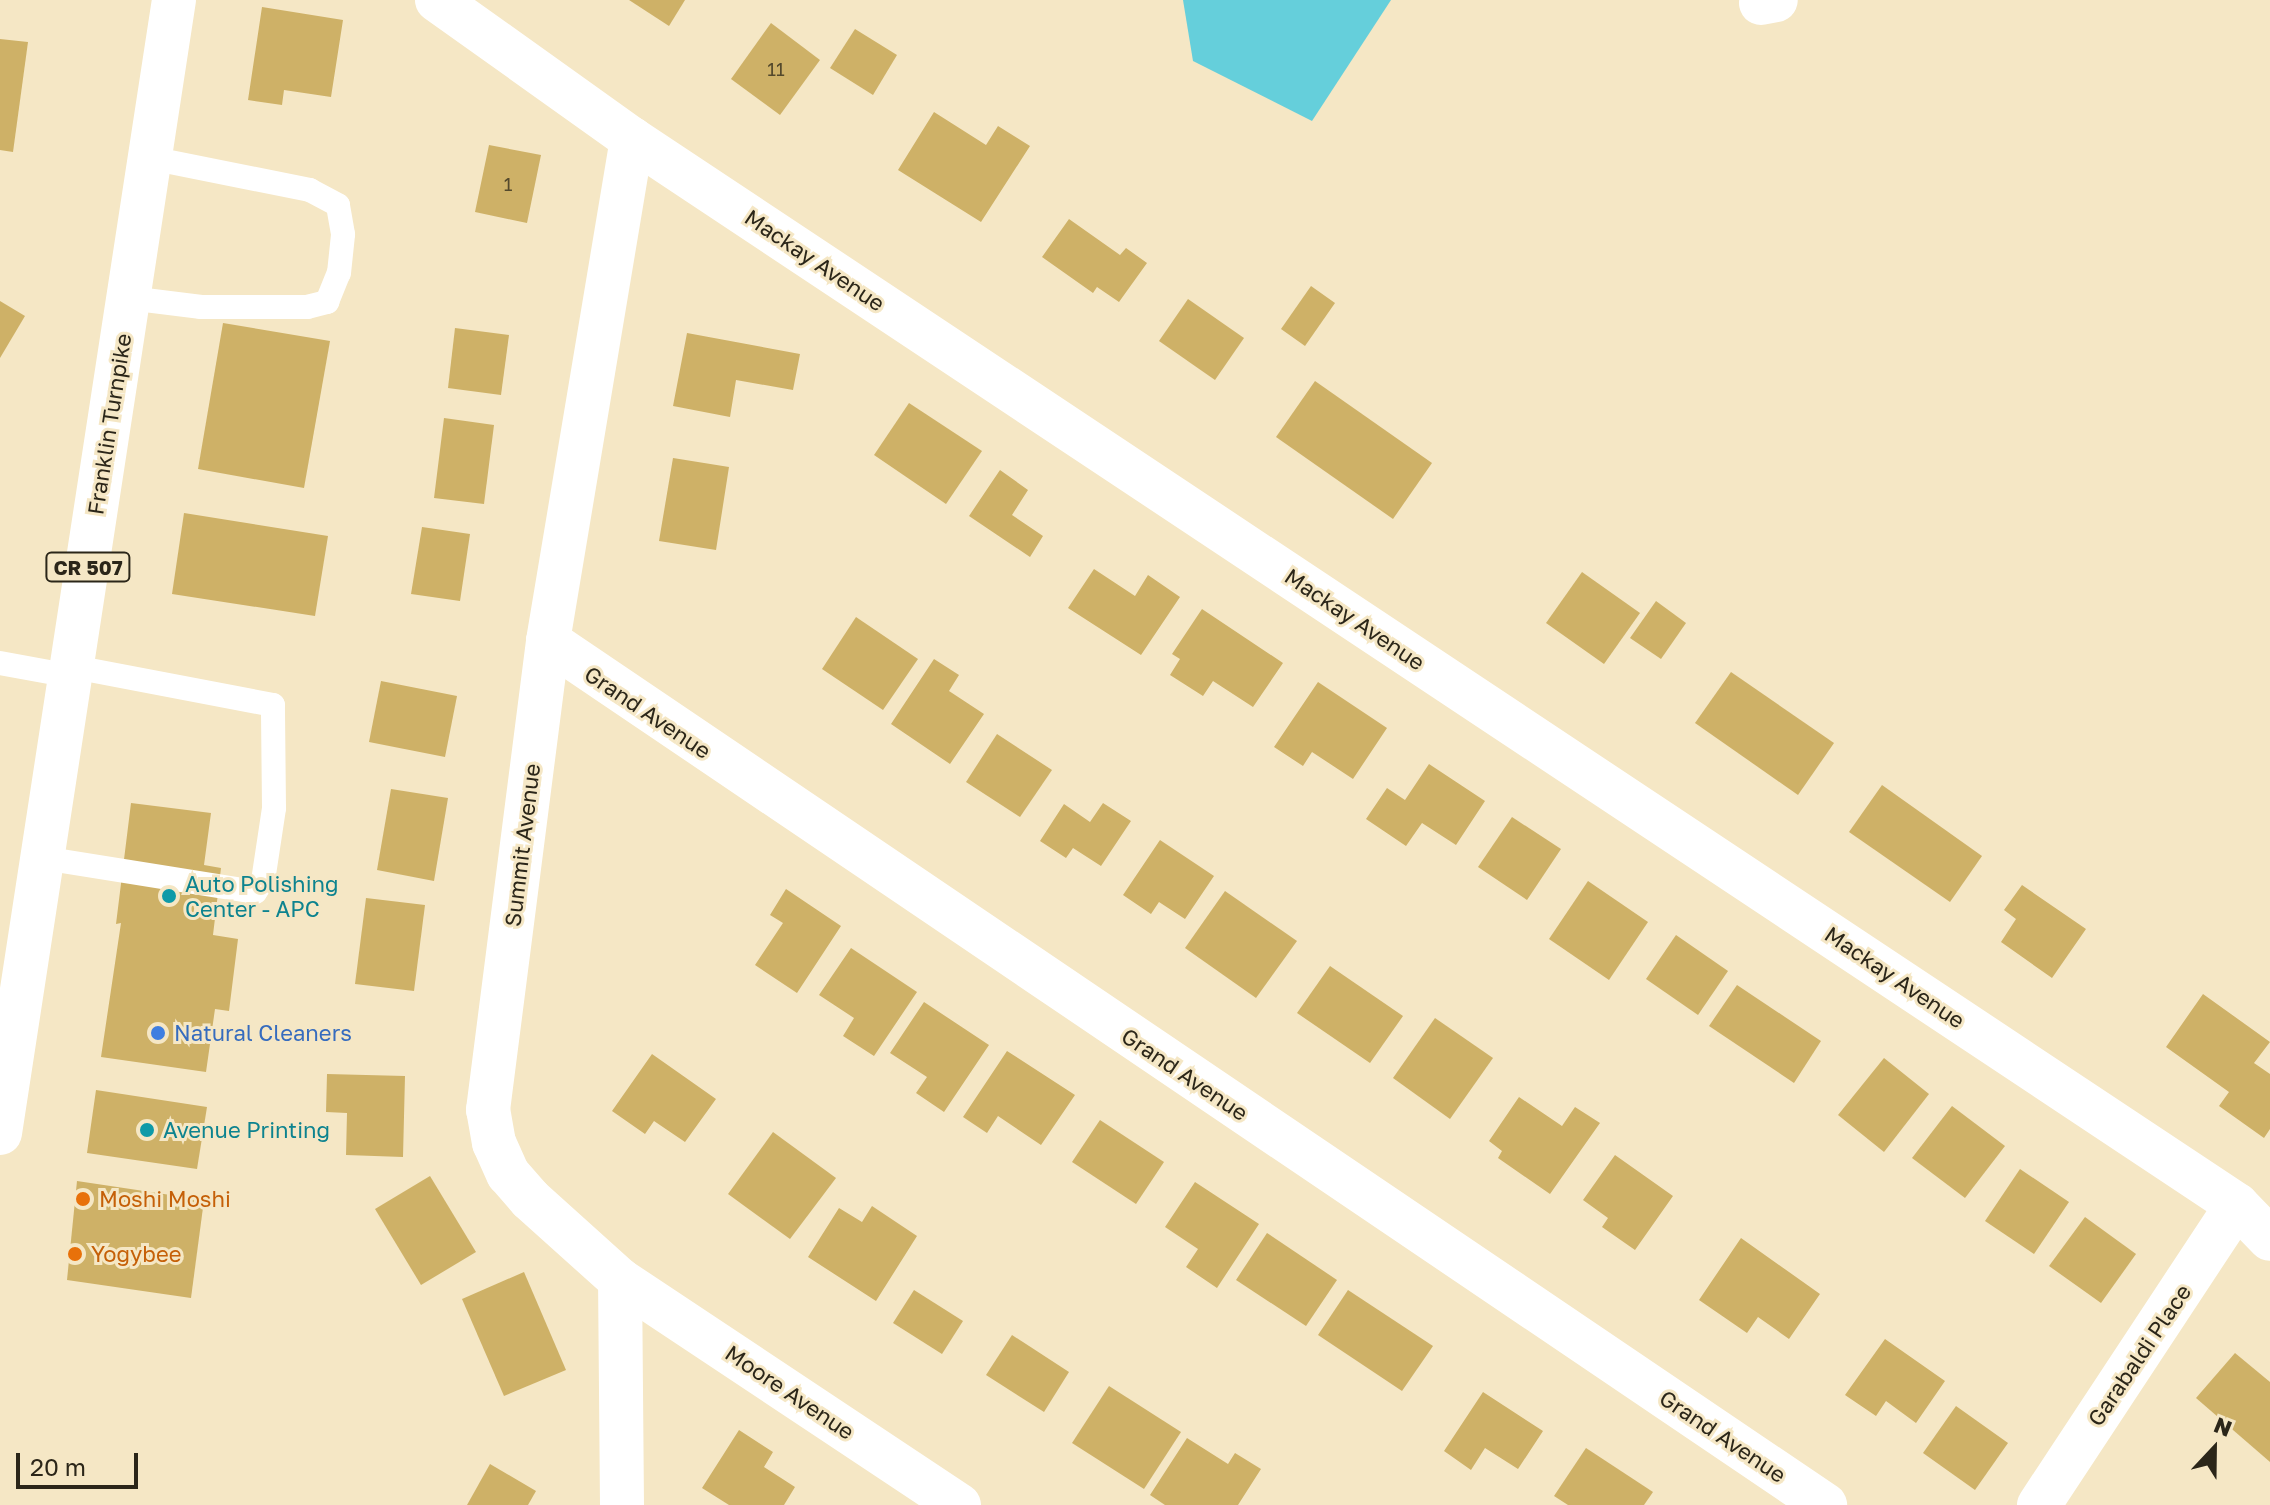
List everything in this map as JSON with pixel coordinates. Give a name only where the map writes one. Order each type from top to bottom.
[{"type":"street","name":"Franklin Turnpike","points":[[0,1133],[174,0]]},
{"type":"street","name":"Mackay Avenue","points":[[437,0],[632,139],[2237,1205],[2270,1239]]},
{"type":"street","name":"Summit Avenue","points":[[620,1280],[530,1199],[508,1174],[494,1143],[488,1110],[548,641],[632,139]]},
{"type":"street","name":"Grand Avenue","points":[[548,641],[1825,1505]]},
{"type":"street","name":"Garabaldi Place","points":[[2039,1505],[2237,1205]]},
{"type":"street","points":[[620,1280],[622,1505]]},
{"type":"street","name":"Moore Avenue","points":[[620,1280],[959,1505]]},
{"type":"lane","points":[[129,298],[201,307],[307,307],[327,302],[339,273],[343,234],[338,205],[310,190],[150,158]]},
{"type":"lane","points":[[0,663],[273,705],[274,808],[263,881],[255,892],[43,858]]},
{"type":"water","points":[[1183,0],[1391,0],[1312,121],[1193,61]]},
{"type":"building","points":[[629,0],[685,0],[669,26]]},
{"type":"building","points":[[262,7],[343,20],[331,97],[284,90],[282,105],[248,100]]},
{"type":"building","points":[[771,23],[820,60],[780,115],[731,79]]},
{"type":"building","points":[[855,29],[897,55],[873,95],[830,68]]},
{"type":"building","points":[[0,39],[28,42],[13,152],[0,150]]},
{"type":"building","points":[[934,112],[986,145],[998,126],[1030,146],[981,222],[898,170]]},
{"type":"building","points":[[489,145],[541,155],[527,223],[475,212]]},
{"type":"building","points":[[1069,219],[1120,255],[1126,248],[1147,263],[1119,302],[1097,287],[1093,293],[1042,257]]},
{"type":"building","points":[[1311,286],[1335,303],[1305,346],[1281,329]]},
{"type":"building","points":[[1188,299],[1244,338],[1215,380],[1159,341]]},
{"type":"building","points":[[0,301],[25,316],[0,358]]},
{"type":"building","points":[[223,323],[330,341],[304,488],[198,469]]},
{"type":"building","points":[[455,328],[509,335],[501,395],[448,388]]},
{"type":"building","points":[[687,333],[800,354],[793,390],[736,380],[730,417],[673,406]]},
{"type":"building","points":[[1315,381],[1432,463],[1393,519],[1276,437]]},
{"type":"building","points":[[909,403],[982,451],[946,504],[874,455]]},
{"type":"building","points":[[444,418],[494,425],[484,504],[434,498]]},
{"type":"building","points":[[673,458],[729,467],[716,550],[659,541]]},
{"type":"building","points":[[1000,470],[1028,490],[1012,515],[1043,536],[1030,557],[969,516]]},
{"type":"building","points":[[184,513],[328,536],[315,616],[172,594]]},
{"type":"building","points":[[422,527],[470,534],[460,601],[411,594]]},
{"type":"building","points":[[1094,569],[1135,596],[1148,575],[1180,597],[1141,655],[1068,608]]},
{"type":"building","points":[[1582,572],[1640,613],[1604,664],[1546,623]]},
{"type":"building","points":[[1656,601],[1686,623],[1661,659],[1630,638]]},
{"type":"building","points":[[1202,609],[1283,663],[1253,707],[1213,681],[1203,696],[1170,675],[1180,659],[1172,654]]},
{"type":"building","points":[[856,617],[918,659],[883,710],[822,669]]},
{"type":"building","points":[[934,659],[959,675],[949,691],[984,714],[950,764],[891,724]]},
{"type":"building","points":[[1731,672],[1834,743],[1798,795],[1695,723]]},
{"type":"building","points":[[381,681],[457,696],[445,757],[369,742]]},
{"type":"building","points":[[1318,682],[1387,728],[1353,779],[1312,752],[1303,766],[1274,747]]},
{"type":"building","points":[[997,734],[1052,770],[1020,817],[966,782]]},
{"type":"building","points":[[1429,764],[1485,801],[1456,845],[1422,823],[1406,846],[1366,819],[1387,788],[1405,800]]},
{"type":"building","points":[[1882,785],[1982,856],[1950,902],[1849,832]]},
{"type":"building","points":[[391,789],[448,798],[434,881],[377,870]]},
{"type":"building","points":[[131,803],[211,813],[204,865],[221,868],[213,935],[238,939],[229,1011],[215,1009],[206,1072],[101,1057],[121,923],[116,924]]},
{"type":"building","points":[[1103,803],[1131,821],[1101,866],[1073,848],[1066,858],[1040,841],[1064,804],[1090,822]]},
{"type":"building","points":[[1512,817],[1561,849],[1527,900],[1478,867]]},
{"type":"building","points":[[1160,840],[1214,876],[1185,919],[1159,902],[1151,914],[1123,895]]},
{"type":"building","points":[[1588,881],[1648,922],[1609,980],[1549,939]]},
{"type":"building","points":[[2022,885],[2086,929],[2052,978],[2001,942],[2016,919],[2004,910]]},
{"type":"building","points":[[786,889],[841,926],[797,993],[755,965],[783,923],[770,915]]},
{"type":"building","points":[[1225,891],[1297,941],[1256,998],[1185,948]]},
{"type":"building","points":[[366,898],[425,905],[414,991],[355,984]]},
{"type":"building","points":[[1676,935],[1728,971],[1698,1015],[1646,979]]},
{"type":"building","points":[[851,948],[917,992],[874,1056],[843,1036],[854,1018],[819,995]]},
{"type":"building","points":[[1330,966],[1403,1016],[1370,1063],[1297,1013]]},
{"type":"building","points":[[1737,985],[1821,1041],[1794,1083],[1709,1026]]},
{"type":"building","points":[[2203,994],[2270,1042],[2254,1063],[2270,1074],[2270,1129],[2264,1138],[2219,1106],[2229,1092],[2166,1047]]},
{"type":"building","points":[[924,1002],[989,1045],[944,1112],[916,1093],[927,1077],[890,1053]]},
{"type":"building","points":[[1435,1018],[1493,1058],[1450,1119],[1393,1078]]},
{"type":"building","points":[[1007,1051],[1075,1095],[1041,1145],[998,1116],[987,1133],[963,1117]]},
{"type":"building","points":[[652,1054],[716,1099],[685,1142],[654,1121],[645,1134],[612,1111]]},
{"type":"building","points":[[1884,1058],[1929,1094],[1884,1152],[1838,1115]]},
{"type":"building","points":[[327,1074],[405,1076],[403,1157],[346,1155],[347,1113],[326,1112]]},
{"type":"building","name":"Avenue Printing","points":[[96,1090],[207,1107],[197,1169],[87,1153]]},
{"type":"building","points":[[1519,1097],[1562,1126],[1575,1107],[1600,1123],[1550,1194],[1498,1158],[1502,1151],[1489,1141]]},
{"type":"building","points":[[1952,1106],[2005,1146],[1965,1198],[1912,1158]]},
{"type":"building","points":[[1100,1120],[1164,1162],[1136,1204],[1072,1162]]},
{"type":"building","points":[[773,1132],[836,1178],[790,1239],[728,1194]]},
{"type":"building","points":[[1615,1155],[1673,1196],[1635,1250],[1602,1227],[1608,1218],[1583,1200]]},
{"type":"building","points":[[2020,1169],[2069,1202],[2034,1254],[1985,1221]]},
{"type":"building","points":[[430,1176],[476,1252],[421,1285],[375,1209]]},
{"type":"building","points":[[77,1181],[204,1200],[191,1298],[67,1280]]},
{"type":"building","points":[[1195,1182],[1259,1224],[1217,1288],[1186,1267],[1198,1249],[1165,1227]]},
{"type":"building","points":[[872,1206],[917,1236],[876,1301],[808,1257],[839,1208],[862,1222]]},
{"type":"building","points":[[2085,1217],[2136,1254],[2101,1303],[2049,1266]]},
{"type":"building","points":[[1267,1233],[1337,1280],[1306,1326],[1236,1280]]},
{"type":"building","points":[[1741,1238],[1820,1294],[1789,1339],[1758,1317],[1747,1333],[1699,1300]]},
{"type":"building","points":[[524,1272],[566,1370],[504,1396],[462,1299]]},
{"type":"building","points":[[914,1290],[963,1321],[942,1354],[893,1323]]},
{"type":"building","points":[[1348,1290],[1433,1346],[1402,1391],[1318,1335]]},
{"type":"building","points":[[1012,1335],[1069,1372],[1044,1412],[986,1375]]},
{"type":"building","points":[[1885,1339],[1945,1381],[1916,1423],[1886,1401],[1876,1416],[1845,1395]]},
{"type":"building","points":[[2235,1353],[2270,1382],[2270,1462],[2196,1398]]},
{"type":"building","points":[[1109,1386],[1181,1432],[1144,1489],[1072,1443]]},
{"type":"building","points":[[1483,1392],[1543,1431],[1518,1469],[1485,1448],[1471,1470],[1444,1451]]},
{"type":"building","points":[[1956,1406],[2008,1443],[1975,1490],[1923,1453]]},
{"type":"building","points":[[739,1430],[773,1452],[764,1467],[795,1487],[784,1505],[729,1505],[702,1488]]},
{"type":"building","points":[[1187,1438],[1228,1464],[1235,1453],[1261,1469],[1238,1505],[1165,1505],[1150,1495]]},
{"type":"building","points":[[1586,1448],[1653,1492],[1644,1505],[1568,1505],[1554,1496]]},
{"type":"building","points":[[490,1464],[536,1491],[528,1505],[467,1505]]},
{"type":"place","name":"Auto Polishing Center - APC","points":[[169,896]]},
{"type":"place","name":"Natural Cleaners","points":[[158,1033]]},
{"type":"place","name":"Avenue Printing","points":[[147,1130]]},
{"type":"place","name":"Moshi Moshi","points":[[83,1199]]},
{"type":"place","name":"Yogybee","points":[[75,1254]]}]
